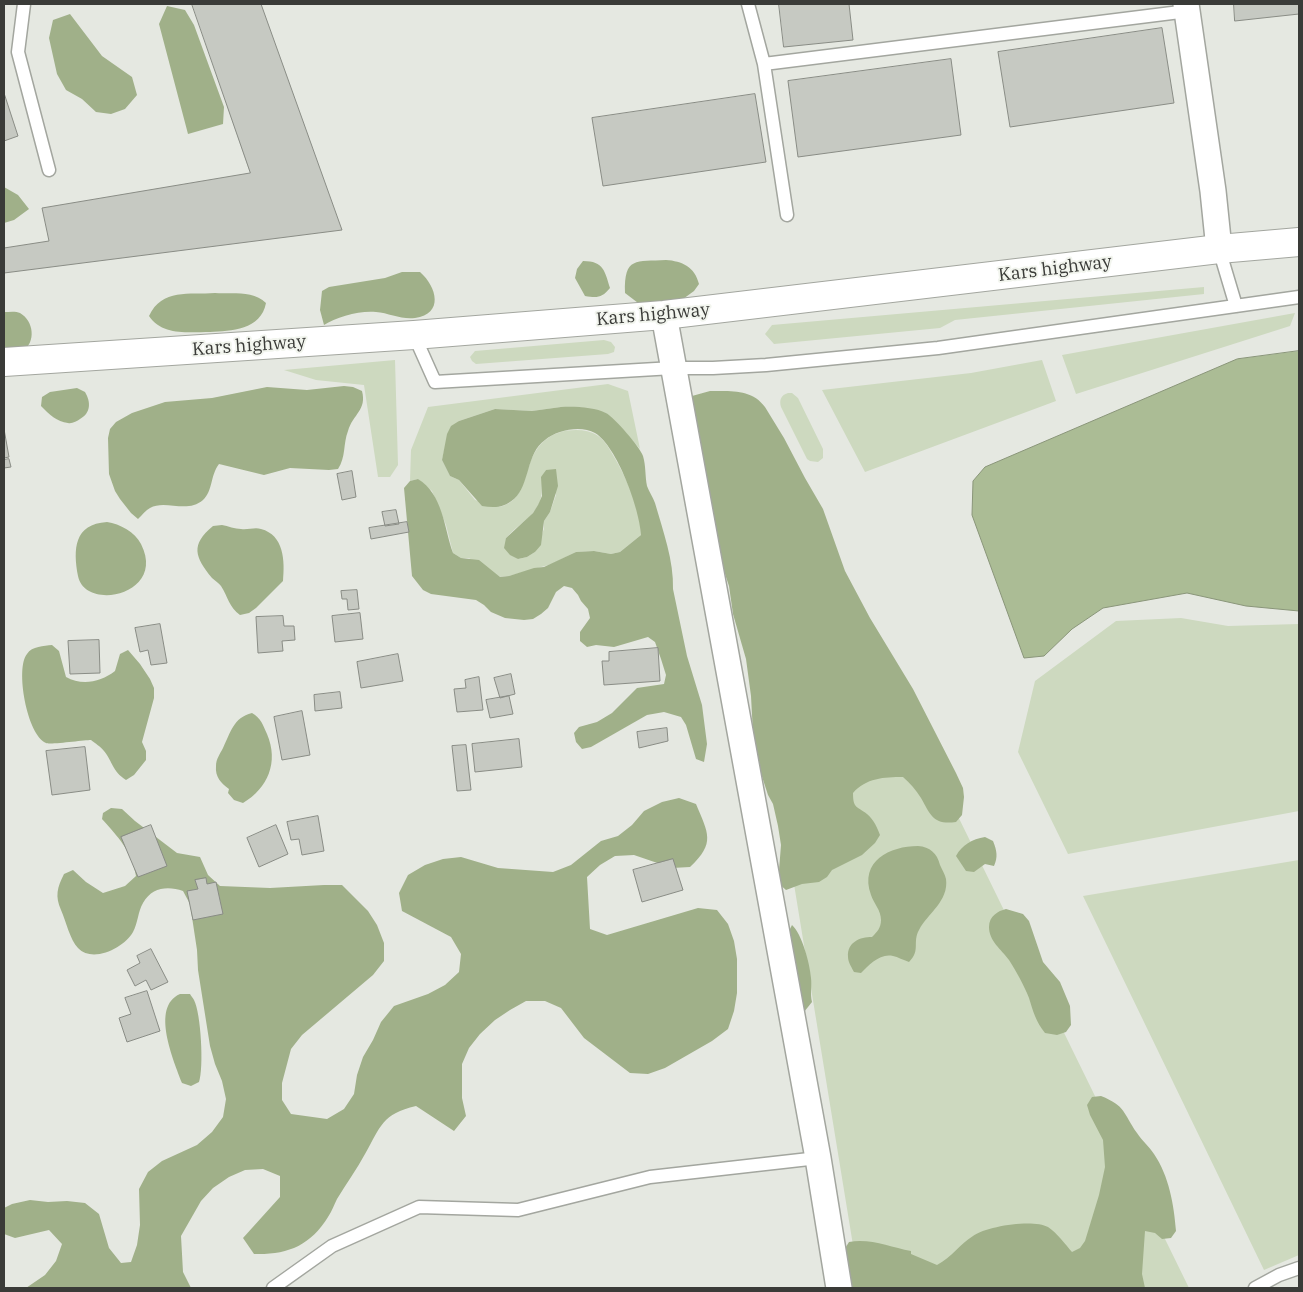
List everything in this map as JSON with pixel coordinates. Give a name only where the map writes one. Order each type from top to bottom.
[{"type":"main road","name":"Kars highway","points":[[4,362],[414,335],[664,315],[1219,249],[1299,242]]},
{"type":"street","points":[[1187,7],[1213,191],[1219,249]]},
{"type":"street","points":[[664,315],[818,1158],[839,1288]]},
{"type":"lane","points":[[24,4],[18,52],[49,170]]},
{"type":"lane","points":[[748,4],[764,64],[787,215]]},
{"type":"lane","points":[[764,64],[1187,7]]},
{"type":"lane","points":[[1219,249],[1236,306]]},
{"type":"lane","points":[[414,335],[435,382],[673,368],[713,368],[938,348],[1299,297]]},
{"type":"lane","points":[[273,1288],[332,1246],[419,1207],[518,1210],[650,1177],[818,1158]]},
{"type":"lane","points":[[1254,1288],[1279,1275],[1299,1268]]},
{"type":"shaded area","points":[[167,6],[185,10],[194,25],[224,107],[223,124],[188,134],[159,24]]},
{"type":"shaded area","points":[[70,14],[102,56],[132,77],[137,95],[125,109],[111,114],[96,112],[82,99],[66,90],[57,74],[49,38],[53,20]]},
{"type":"shaded area","points":[[4,187],[18,195],[29,209],[14,220],[4,223]]},
{"type":"shaded area","points":[[666,260],[687,266],[694,273],[699,284],[694,291],[672,307],[646,309],[625,293],[627,273],[634,263]]},
{"type":"shaded area","points":[[583,261],[599,265],[605,272],[610,288],[604,294],[596,297],[585,296],[575,278],[577,269]]},
{"type":"shaded area","points":[[402,272],[420,272],[426,278],[434,292],[435,299],[434,306],[430,311],[415,318],[363,312],[342,317],[324,325],[320,310],[322,291],[329,287],[385,278]]},
{"type":"shaded area","points":[[1204,287],[1204,294],[955,320],[940,328],[774,344],[765,334],[772,325]]},
{"type":"shaded area","points":[[186,294],[249,294],[266,303],[263,312],[252,324],[227,331],[176,332],[161,327],[149,316],[161,301],[169,297]]},
{"type":"shaded area","points":[[4,312],[20,313],[28,321],[32,332],[30,342],[23,351],[4,357]]},
{"type":"shaded area","points":[[1295,313],[1290,326],[1076,394],[1062,355]]},
{"type":"shaded area","points":[[604,340],[611,342],[615,347],[614,352],[476,364],[470,357],[475,351]]},
{"type":"shaded area","points":[[1299,351],[1299,611],[1246,606],[1187,593],[1103,608],[1072,629],[1044,656],[1024,658],[972,515],[973,481],[985,467],[1237,359]]},
{"type":"shaded area","points":[[395,360],[398,465],[390,477],[378,477],[364,385],[316,380],[284,370]]},
{"type":"shaded area","points":[[1042,360],[1056,401],[865,472],[822,390],[971,373]]},
{"type":"shaded area","points":[[608,384],[628,391],[640,449],[606,413],[579,407],[561,407],[532,411],[495,409],[459,421],[446,443],[442,460],[450,476],[459,480],[475,500],[500,507],[511,502],[518,494],[532,458],[546,439],[552,435],[567,431],[582,430],[592,433],[607,445],[626,480],[638,513],[641,535],[620,552],[611,554],[594,551],[576,552],[552,564],[509,576],[499,577],[469,558],[461,558],[453,553],[446,525],[432,491],[418,479],[410,481],[411,450],[428,407]],"holes":[[[546,470],[556,495],[550,512],[544,521],[544,529],[535,552],[527,557],[518,559],[506,538],[532,514],[539,504],[542,494],[542,478]]]},
{"type":"shaded area","points":[[344,386],[362,391],[363,403],[350,425],[341,464],[338,469],[290,468],[264,475],[219,464],[203,500],[190,506],[156,506],[147,510],[138,519],[131,513],[115,491],[109,474],[108,438],[110,429],[116,422],[132,413],[165,402],[212,398],[267,387],[307,390]]},
{"type":"shaded area","points":[[77,388],[85,392],[89,407],[84,417],[73,423],[60,421],[41,406],[42,397],[50,392]]},
{"type":"shaded area","points":[[710,391],[733,391],[747,394],[760,401],[765,407],[823,509],[845,571],[870,618],[913,689],[963,788],[962,815],[956,822],[949,823],[934,818],[917,792],[903,777],[876,779],[864,784],[853,793],[854,802],[856,806],[869,816],[876,826],[880,835],[875,843],[862,855],[832,870],[827,877],[819,882],[802,884],[786,890],[778,883],[781,845],[773,804],[768,795],[754,752],[751,696],[746,659],[733,614],[729,586],[722,565],[686,403],[692,396]]},
{"type":"shaded area","points":[[788,393],[792,393],[798,398],[823,449],[823,458],[818,462],[807,459],[781,407],[781,398]]},
{"type":"shaded area","points":[[561,407],[590,408],[606,413],[615,420],[643,456],[647,486],[655,503],[670,557],[673,589],[687,656],[702,705],[707,744],[704,762],[696,759],[686,725],[681,717],[664,712],[647,715],[591,747],[582,749],[576,742],[574,733],[579,727],[597,722],[612,713],[637,688],[664,684],[666,675],[655,642],[648,637],[614,647],[596,645],[587,647],[580,641],[580,632],[590,618],[588,609],[572,588],[564,586],[556,592],[548,608],[541,614],[533,619],[524,620],[505,618],[491,612],[476,600],[431,594],[423,590],[412,576],[404,488],[410,481],[418,479],[433,493],[438,502],[453,553],[461,558],[479,560],[500,577],[544,567],[576,552],[594,551],[611,554],[620,552],[641,535],[632,495],[619,464],[603,440],[595,433],[583,429],[562,431],[545,440],[534,453],[519,493],[514,499],[503,506],[482,506],[459,480],[450,476],[442,460],[447,434],[451,426],[459,421],[495,409],[532,411]]},
{"type":"shaded area","points":[[759,410],[1189,1288],[860,1288],[759,670]]},
{"type":"shaded area","points":[[556,469],[558,486],[550,512],[544,521],[541,545],[527,557],[518,559],[510,555],[504,548],[506,538],[533,513],[538,505],[542,496],[541,477],[546,470]]},
{"type":"shaded area","points":[[107,522],[122,527],[135,536],[141,544],[146,561],[143,576],[134,586],[122,593],[108,595],[94,593],[84,587],[78,576],[76,566],[76,548],[82,533],[88,527]]},
{"type":"shaded area","points":[[222,525],[239,529],[259,528],[269,532],[279,543],[284,565],[283,581],[249,613],[240,615],[236,612],[221,586],[212,578],[199,557],[198,545],[201,539],[213,526]]},
{"type":"shaded area","points":[[1181,618],[1228,626],[1299,624],[1299,811],[1068,854],[1018,752],[1035,681],[1116,621]]},
{"type":"shaded area","points":[[52,645],[59,651],[66,677],[72,680],[91,682],[110,675],[115,671],[120,654],[128,650],[150,679],[154,688],[154,698],[142,742],[146,751],[146,760],[134,775],[126,780],[115,770],[103,750],[91,740],[46,743],[33,728],[25,701],[22,673],[24,662],[27,654],[32,649]]},
{"type":"shaded area","points":[[252,713],[260,719],[267,734],[272,754],[271,764],[265,782],[252,797],[243,803],[234,800],[228,793],[229,789],[218,777],[216,763],[233,726],[241,718]]},
{"type":"shaded area","points":[[679,798],[696,804],[706,830],[707,837],[704,851],[690,867],[672,868],[634,855],[615,856],[600,865],[587,877],[590,929],[607,935],[698,908],[717,910],[728,924],[734,941],[737,959],[737,993],[728,1029],[712,1041],[665,1068],[648,1074],[630,1073],[584,1038],[561,1008],[545,1001],[526,1001],[495,1020],[469,1048],[462,1064],[462,1098],[466,1116],[454,1131],[416,1106],[389,1117],[379,1129],[321,1227],[297,1247],[277,1253],[254,1254],[243,1238],[280,1197],[280,1176],[263,1169],[245,1170],[229,1177],[213,1188],[201,1201],[181,1236],[183,1272],[191,1288],[26,1288],[45,1275],[56,1261],[62,1244],[49,1230],[15,1238],[4,1234],[4,1208],[30,1200],[85,1203],[99,1214],[109,1248],[121,1263],[131,1262],[137,1245],[140,1225],[139,1189],[148,1172],[162,1161],[197,1145],[212,1132],[223,1117],[226,1099],[210,1046],[190,904],[183,891],[166,888],[151,894],[141,906],[135,928],[129,938],[108,952],[100,954],[84,953],[75,945],[70,935],[57,896],[64,874],[73,870],[86,882],[103,893],[125,886],[136,876],[128,852],[119,838],[102,819],[103,813],[111,808],[122,809],[177,853],[200,857],[208,875],[220,886],[270,888],[342,885],[368,911],[377,925],[384,943],[384,961],[373,975],[302,1035],[291,1049],[282,1083],[282,1100],[291,1114],[327,1119],[344,1109],[354,1094],[357,1075],[363,1057],[381,1022],[394,1006],[428,994],[445,985],[459,972],[461,954],[451,937],[402,911],[399,893],[408,875],[425,865],[443,859],[461,857],[498,868],[553,872],[571,865],[601,841],[618,836],[632,825],[644,811],[662,802]]},
{"type":"shaded area","points":[[985,837],[993,841],[996,857],[994,866],[985,864],[974,872],[966,871],[956,856],[968,843]]},
{"type":"shaded area","points":[[918,846],[929,849],[935,854],[946,877],[946,887],[941,900],[919,930],[913,958],[909,962],[893,956],[884,956],[875,960],[861,973],[854,972],[848,959],[848,952],[852,944],[859,939],[872,937],[881,923],[881,916],[871,895],[868,883],[869,873],[873,865],[880,858],[897,849]]},
{"type":"shaded area","points":[[1299,860],[1299,1255],[1264,1270],[1083,896]]},
{"type":"shaded area","points":[[1006,909],[1023,914],[1029,921],[1043,962],[1060,982],[1070,1006],[1071,1025],[1066,1032],[1057,1035],[1045,1033],[1037,1021],[1027,993],[1017,973],[991,937],[989,923],[992,917]]},
{"type":"shaded area","points":[[792,925],[802,942],[810,972],[812,1002],[804,1012],[799,1005],[788,933]]},
{"type":"shaded area","points":[[180,994],[190,994],[194,999],[200,1028],[201,1075],[199,1082],[191,1086],[182,1083],[170,1049],[165,1022],[171,1001]]},
{"type":"shaded area","points":[[1101,1096],[1115,1103],[1123,1111],[1139,1136],[1152,1151],[1170,1191],[1176,1231],[1171,1238],[1162,1239],[1155,1233],[1145,1231],[1142,1274],[1145,1288],[850,1288],[844,1250],[849,1242],[872,1242],[911,1251],[911,1254],[937,1265],[968,1239],[980,1232],[1010,1225],[1032,1224],[1048,1227],[1058,1235],[1072,1252],[1080,1248],[1085,1241],[1099,1195],[1105,1167],[1103,1140],[1087,1105],[1092,1097]]},
{"type":"building","points":[[192,4],[261,4],[342,230],[4,273],[4,248],[49,241],[42,208],[250,173]]},
{"type":"building","points":[[779,4],[849,4],[853,40],[784,47]]},
{"type":"building","points":[[1234,4],[1299,4],[1299,14],[1235,21]]},
{"type":"building","points":[[1162,28],[1174,103],[1010,127],[998,52]]},
{"type":"building","points":[[951,59],[961,135],[798,157],[788,81]]},
{"type":"building","points":[[4,93],[18,136],[4,141]]},
{"type":"building","points":[[755,94],[766,162],[603,186],[592,118]]},
{"type":"building","points":[[4,429],[9,457],[4,458]]},
{"type":"building","points":[[9,459],[11,467],[4,468],[4,460]]},
{"type":"building","points":[[352,471],[356,497],[342,500],[337,474]]},
{"type":"building","points":[[396,510],[399,524],[385,526],[382,512]]},
{"type":"building","points":[[407,522],[409,532],[371,539],[369,528]]},
{"type":"building","points":[[357,590],[359,609],[348,610],[347,599],[342,599],[341,591]]},
{"type":"building","points":[[360,613],[363,639],[335,642],[332,616]]},
{"type":"building","points":[[283,616],[284,626],[294,626],[295,640],[282,641],[283,651],[258,653],[256,617]]},
{"type":"building","points":[[160,624],[167,663],[151,665],[148,650],[140,652],[135,628]]},
{"type":"building","points":[[99,640],[100,673],[70,674],[68,641]]},
{"type":"building","points":[[658,648],[660,681],[604,685],[602,661],[609,661],[609,652]]},
{"type":"building","points":[[398,654],[403,681],[361,688],[357,662]]},
{"type":"building","points":[[511,674],[515,694],[500,698],[494,678]]},
{"type":"building","points":[[479,677],[483,710],[457,712],[454,689],[466,688],[465,680]]},
{"type":"building","points":[[340,692],[342,708],[315,711],[314,695]]},
{"type":"building","points":[[509,696],[513,714],[490,718],[486,700]]},
{"type":"building","points":[[302,711],[310,755],[282,760],[274,717]]},
{"type":"building","points":[[667,728],[668,741],[639,748],[637,732]]},
{"type":"building","points":[[519,739],[522,767],[475,772],[472,744]]},
{"type":"building","points":[[466,745],[471,790],[457,791],[452,746]]},
{"type":"building","points":[[85,747],[90,790],[52,795],[46,751]]},
{"type":"building","points":[[318,816],[324,851],[302,855],[299,839],[291,840],[287,822]]},
{"type":"building","points":[[151,825],[167,866],[138,877],[121,837]]},
{"type":"building","points":[[276,825],[288,854],[259,867],[247,838]]},
{"type":"building","points":[[673,859],[683,890],[642,902],[633,870]]},
{"type":"building","points":[[206,878],[207,884],[216,882],[223,914],[193,920],[187,891],[198,889],[195,880]]},
{"type":"building","points":[[151,949],[168,982],[151,990],[146,980],[135,986],[127,970],[140,963],[137,956]]},
{"type":"building","points":[[147,991],[160,1031],[127,1042],[119,1018],[131,1014],[125,998]]}]
